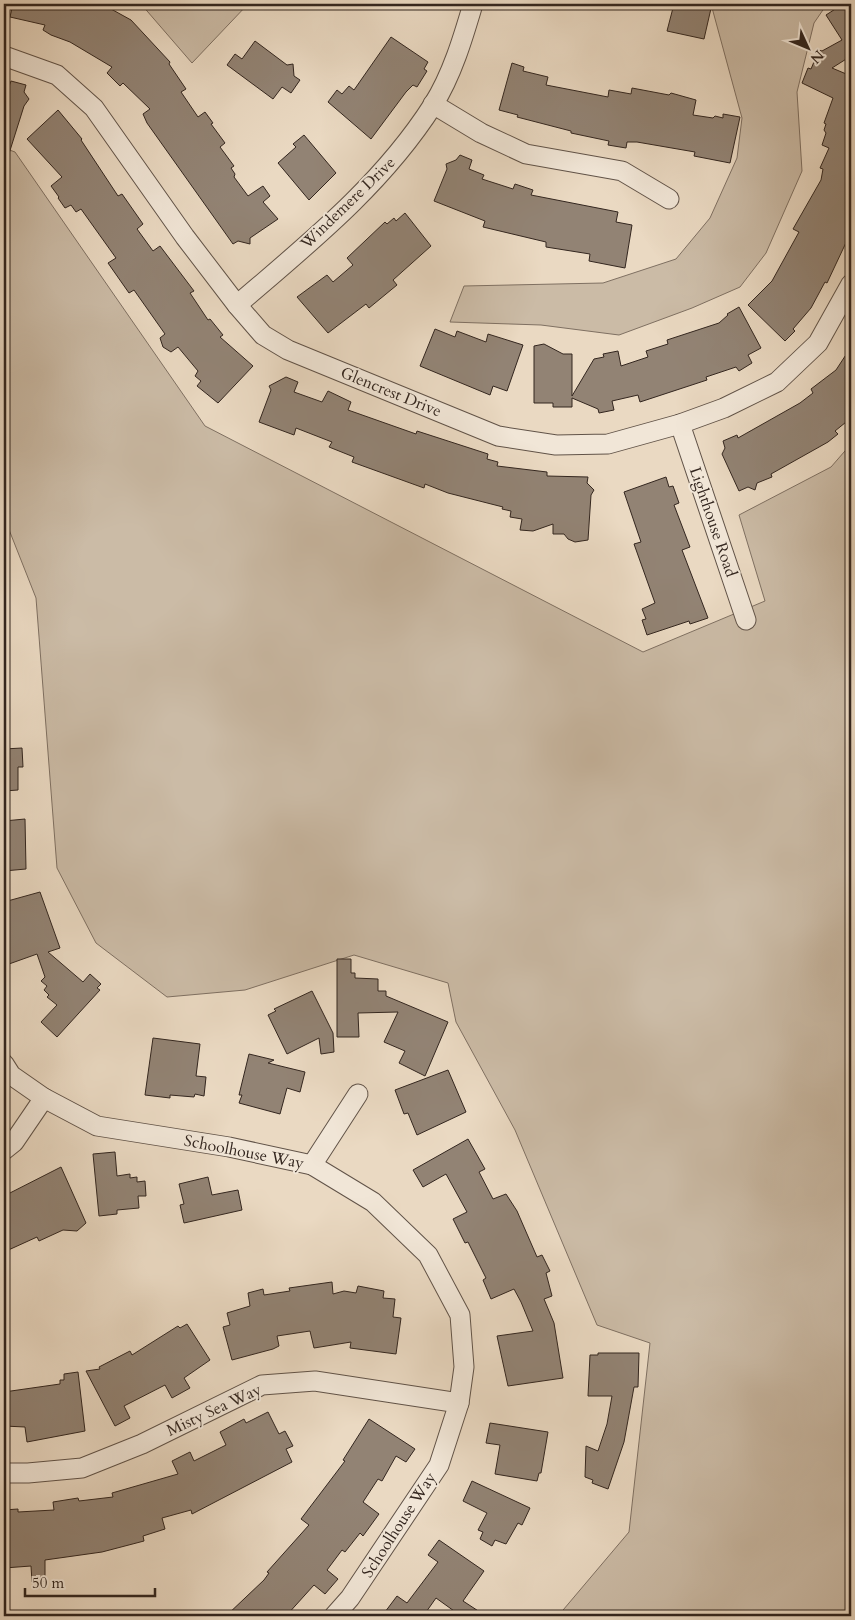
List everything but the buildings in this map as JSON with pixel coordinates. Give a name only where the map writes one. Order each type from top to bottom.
[{"type":"street","name":"Windemere Drive","points":[[237,304],[347,208],[395,159],[433,104],[459,51],[473,4]]},
{"type":"street","name":"Glencrest Drive","points":[[4,56],[57,75],[94,108],[185,237],[263,335],[288,350],[498,436],[556,445],[608,444],[680,424],[724,408],[777,382],[818,343],[851,284]]},
{"type":"street","points":[[433,104],[481,133],[526,154],[622,171],[669,199]]},
{"type":"street","name":"Lighthouse Road","points":[[680,424],[746,620]]},
{"type":"street","name":"Schoolhouse Way","points":[[4,1064],[11,1075],[44,1098],[97,1126],[229,1146],[312,1165],[373,1202],[428,1255],[460,1315],[464,1367],[458,1403],[439,1464],[350,1598],[334,1616]]},
{"type":"street","points":[[312,1165],[358,1094]]},
{"type":"street","points":[[4,1150],[14,1142],[44,1098]]},
{"type":"street","name":"Misty Sea Way","points":[[4,1473],[28,1473],[82,1468],[142,1444],[262,1385],[315,1381],[458,1403]]},
{"type":"shaded area","points":[[141,4],[248,4],[192,63]]},
{"type":"shaded area","points":[[711,4],[827,4],[814,23],[797,92],[802,171],[766,253],[740,287],[692,308],[619,335],[541,325],[450,322],[464,286],[603,283],[676,259],[710,218],[737,158],[742,118]]},
{"type":"shaded area","points":[[4,148],[15,152],[205,426],[643,652],[765,601],[739,515],[831,467],[851,444],[851,1616],[558,1616],[629,1532],[650,1343],[597,1325],[515,1130],[456,1022],[448,983],[354,955],[245,990],[167,997],[96,943],[57,868],[36,598],[4,517]]}]
